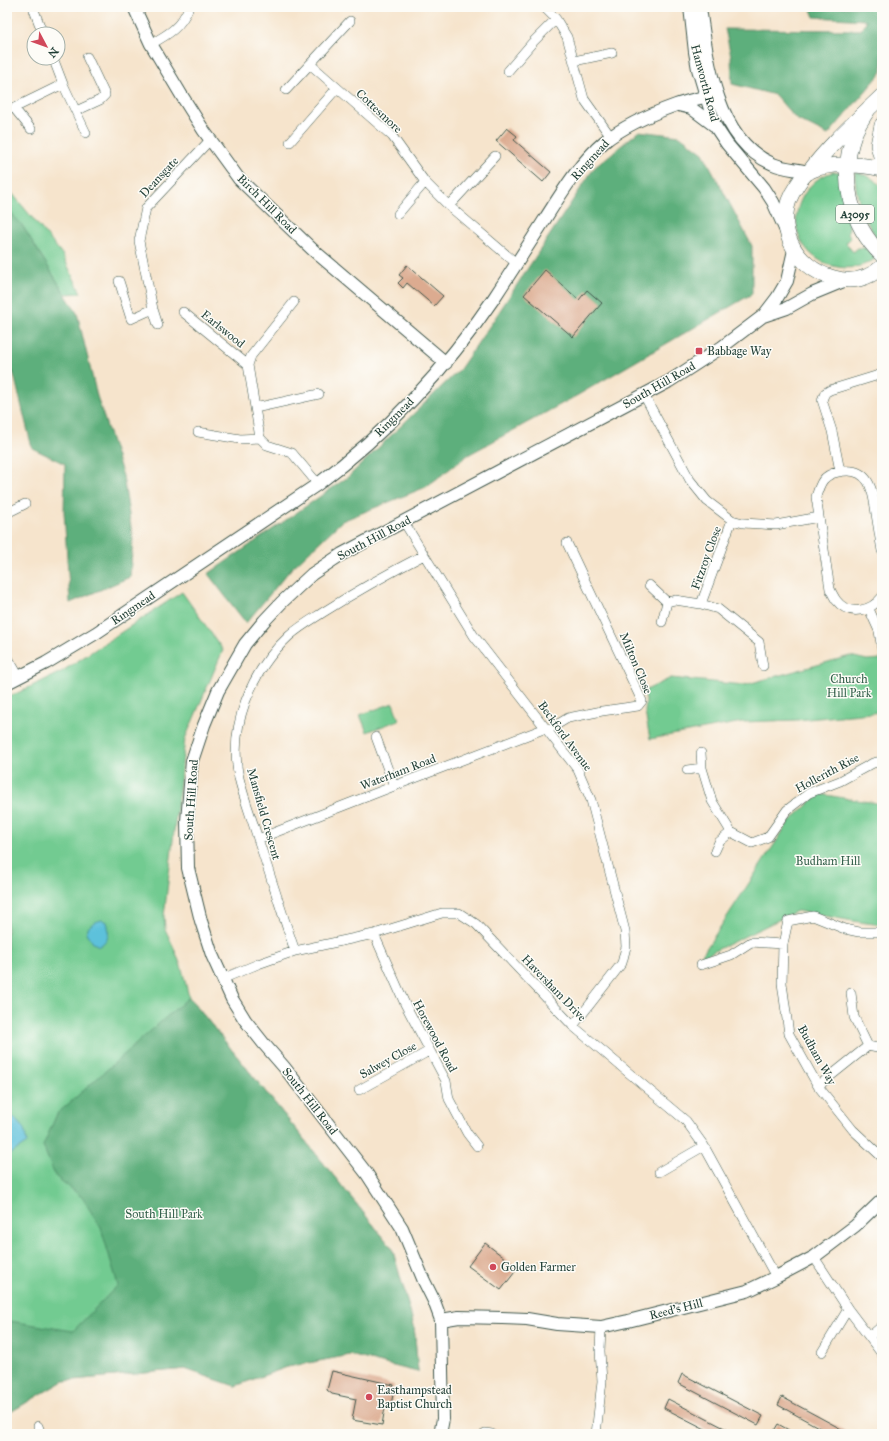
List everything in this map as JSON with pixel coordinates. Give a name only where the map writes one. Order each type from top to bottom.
[{"type":"main road","name":"A3095","points":[[809,172],[821,157],[882,96]]},
{"type":"main road","name":"A3095","points":[[869,108],[854,134],[849,153],[847,165],[848,190],[854,210],[865,235],[882,255]]},
{"type":"main road","points":[[882,125],[878,145],[882,160]]},
{"type":"main road","points":[[882,169],[862,165],[847,165],[828,166],[809,172],[796,187],[790,199],[787,212],[787,234],[794,250],[806,264],[816,272],[828,277],[846,280],[863,278],[882,282]]},
{"type":"main road","points":[[863,278],[882,267]]},
{"type":"street","points":[[35,7],[34,10],[40,26]]},
{"type":"street","name":"Birch Hill Road","points":[[134,7],[151,44],[182,96],[210,140],[239,179],[313,250],[446,363]]},
{"type":"street","points":[[151,44],[173,32],[186,16],[189,7]]},
{"type":"street","points":[[544,7],[556,19],[567,36],[584,100],[611,137]]},
{"type":"street","name":"Hanworth Road","points":[[690,7],[695,52],[711,95],[720,104],[741,140],[754,152],[774,165],[809,172]]},
{"type":"street","name":"Hanworth Road","points":[[700,7],[711,71],[711,95],[715,126],[727,144],[764,188],[773,202],[787,234]]},
{"type":"street","points":[[508,71],[532,43],[556,19]]},
{"type":"street","points":[[286,90],[350,21]]},
{"type":"street","points":[[574,61],[612,53]]},
{"type":"street","points":[[76,111],[100,100],[105,95],[87,57]]},
{"type":"street","name":"Cottesmore","points":[[310,64],[392,136],[425,182],[449,206],[516,263]]},
{"type":"street","points":[[56,66],[86,133]]},
{"type":"street","points":[[31,129],[11,105],[63,84]]},
{"type":"street","points":[[290,142],[337,88]]},
{"type":"street","name":"Ringmead","points":[[7,683],[46,663],[96,633],[338,469],[373,438],[446,363],[493,298],[560,196],[581,167],[602,144],[611,137],[646,117],[677,104],[711,95]]},
{"type":"street","points":[[677,104],[691,108],[715,126]]},
{"type":"street","name":"Deansgate","points":[[158,325],[153,310],[139,241],[146,208],[210,140]]},
{"type":"street","points":[[449,206],[495,156]]},
{"type":"street","points":[[398,214],[425,182]]},
{"type":"street","points":[[763,316],[777,298],[787,281],[794,250]]},
{"type":"street","name":"South Hill Road","points":[[440,1434],[443,1419],[441,1320],[402,1228],[367,1174],[284,1067],[245,1020],[232,999],[212,955],[201,920],[188,868],[187,821],[192,761],[204,725],[218,691],[245,644],[282,602],[312,574],[342,554],[668,382],[722,347],[763,316],[787,308],[812,294],[846,280]]},
{"type":"street","points":[[119,281],[131,319],[153,310]]},
{"type":"street","name":"Earlswood","points":[[260,438],[248,365],[251,356],[294,302]]},
{"type":"street","name":"Earlswood","points":[[183,312],[248,365]]},
{"type":"street","points":[[840,471],[832,432],[822,400],[825,393],[830,390],[882,374]]},
{"type":"street","points":[[254,408],[319,394]]},
{"type":"street","points":[[644,395],[690,480],[707,501],[732,520],[743,523],[776,525],[819,517]]},
{"type":"street","points":[[198,432],[240,439],[260,438],[267,445],[292,453],[318,484]]},
{"type":"street","points":[[882,551],[872,489],[865,477],[852,470],[828,474],[820,483],[816,497],[830,589],[836,601],[846,608],[858,611],[869,609],[882,597]]},
{"type":"street","points":[[7,513],[25,504]]},
{"type":"street","name":"Fitzroy Close","points":[[701,604],[732,520]]},
{"type":"street","name":"Beckford Avenue","points":[[404,522],[474,636],[578,770],[591,800],[625,931],[626,947],[622,963],[573,1026]]},
{"type":"street","name":"Milton Close","points":[[547,729],[568,718],[638,706],[642,701],[567,543]]},
{"type":"street","name":"Mansfield Crescent","points":[[295,952],[272,886],[239,777],[236,744],[243,710],[254,682],[270,655],[290,635],[342,600],[424,555]]},
{"type":"street","points":[[649,585],[668,602],[662,622]]},
{"type":"street","name":"Fitzroy Close","points":[[668,602],[675,600],[701,604],[718,609],[759,642],[763,666]]},
{"type":"street","points":[[869,609],[879,631],[882,650]]},
{"type":"street","points":[[7,656],[19,677]]},
{"type":"street","name":"Waterham Road","points":[[258,839],[547,729]]},
{"type":"street","points":[[376,737],[394,786]]},
{"type":"street","points":[[701,753],[702,768],[712,801],[731,832],[719,842],[714,851]]},
{"type":"street","name":"Hollerith Rise","points":[[731,832],[752,843],[768,837],[787,810],[809,793],[840,781],[872,763],[882,761]]},
{"type":"street","points":[[687,770],[702,768]]},
{"type":"street","name":"Haversham Drive","points":[[222,979],[258,964],[295,952],[374,934],[442,913],[459,913],[476,924],[573,1026],[686,1121],[704,1146],[776,1277]]},
{"type":"street","name":"Budham Way","points":[[878,932],[859,932],[845,929],[813,916],[788,921],[783,944],[782,983],[789,1034],[818,1086],[853,1130],[882,1158]]},
{"type":"street","name":"Horewood Road","points":[[374,934],[405,1004],[446,1081],[449,1099],[467,1133],[477,1146]]},
{"type":"street","points":[[701,965],[731,955],[751,942],[783,944]]},
{"type":"street","points":[[851,993],[854,1017],[868,1046]]},
{"type":"street","points":[[818,1086],[868,1046]]},
{"type":"street","points":[[868,1046],[882,1049]]},
{"type":"street","name":"Salwey Close","points":[[359,1090],[429,1051]]},
{"type":"street","points":[[659,1172],[704,1146]]},
{"type":"street","name":"Reed's Hill","points":[[441,1320],[459,1317],[527,1319],[556,1324],[601,1327],[747,1291],[814,1256],[855,1226],[882,1200]]},
{"type":"street","points":[[814,1256],[848,1309],[882,1354]]},
{"type":"street","points":[[822,1352],[848,1309]]},
{"type":"street","points":[[869,1337],[882,1326]]},
{"type":"street","points":[[596,1434],[602,1381],[600,1351],[601,1327]]},
{"type":"green space","points":[[810,7],[882,7],[882,72],[828,135],[796,119],[775,95],[732,84],[731,56],[725,29],[861,30],[867,20],[814,17]]},
{"type":"green space","points":[[639,131],[680,136],[703,153],[752,246],[752,294],[578,395],[468,455],[426,487],[342,521],[291,569],[246,623],[208,574],[348,477],[460,369],[594,168]]},
{"type":"green space","points":[[833,172],[840,172],[844,203],[850,221],[848,233],[851,238],[846,243],[853,252],[858,248],[866,248],[875,259],[858,266],[842,268],[826,264],[813,256],[803,244],[797,230],[797,213],[803,196],[815,181]]},
{"type":"green space","points":[[855,172],[870,177],[882,187],[882,245],[862,211],[855,182]]},
{"type":"green space","points":[[7,187],[62,254],[81,293],[65,294],[22,226],[7,208]]},
{"type":"green space","points":[[7,208],[22,225],[77,313],[97,396],[123,476],[133,540],[130,577],[70,603],[64,512],[65,464],[32,448],[13,371],[7,385]]},
{"type":"green space","name":"South Hill Park","points":[[182,592],[223,650],[185,739],[164,916],[165,929],[182,969],[189,997],[392,1248],[414,1326],[418,1372],[350,1355],[287,1367],[235,1386],[185,1369],[63,1381],[7,1414],[7,698],[61,672]]},
{"type":"green space","name":"Church Hill Park","points":[[850,656],[867,660],[882,659],[882,712],[797,720],[742,722],[650,739],[645,712],[646,701],[644,691],[671,678],[744,685]]},
{"type":"green space","points":[[393,703],[399,720],[367,732],[360,715]]},
{"type":"green space","name":"Budham Hill","points":[[819,794],[882,804],[882,925],[797,911],[700,958],[789,822]]},
{"type":"green space","points":[[189,997],[392,1248],[414,1326],[418,1372],[350,1355],[287,1367],[235,1386],[185,1369],[63,1381],[7,1414],[7,1330],[10,1321],[73,1331],[118,1285],[101,1228],[82,1197],[55,1176],[43,1146],[57,1114]]},
{"type":"water","points":[[102,920],[107,922],[108,936],[105,942],[99,946],[93,943],[86,933],[92,924]]},
{"type":"water","points":[[7,1110],[24,1129],[27,1143],[7,1156]]},
{"type":"building","points":[[507,128],[517,136],[514,140],[551,172],[543,182],[496,141]]},
{"type":"building","points":[[407,265],[443,296],[434,306],[407,283],[403,288],[398,283],[403,278],[399,275]]},
{"type":"building","points":[[545,270],[579,300],[587,290],[602,303],[573,337],[524,295]]},
{"type":"building","name":"Golden Farmer","points":[[485,1243],[518,1268],[501,1290],[468,1266]]},
{"type":"building","name":"Easthampstead Baptist Church","points":[[332,1371],[394,1385],[393,1389],[390,1388],[389,1390],[393,1395],[391,1404],[385,1407],[382,1425],[352,1420],[356,1399],[332,1394],[327,1390]]},
{"type":"building","points":[[682,1374],[763,1416],[758,1425],[678,1383]]},
{"type":"building","points":[[782,1397],[845,1431],[844,1434],[831,1434],[778,1405]]},
{"type":"building","points":[[668,1399],[736,1434],[715,1434],[664,1408]]},
{"type":"building","points":[[778,1424],[796,1434],[772,1434]]},
{"type":"place","name":"Babbage Way","points":[[699,351]]},
{"type":"place","name":"Golden Farmer","points":[[493,1267]]},
{"type":"place","name":"Easthampstead Baptist Church","points":[[369,1397]]}]
